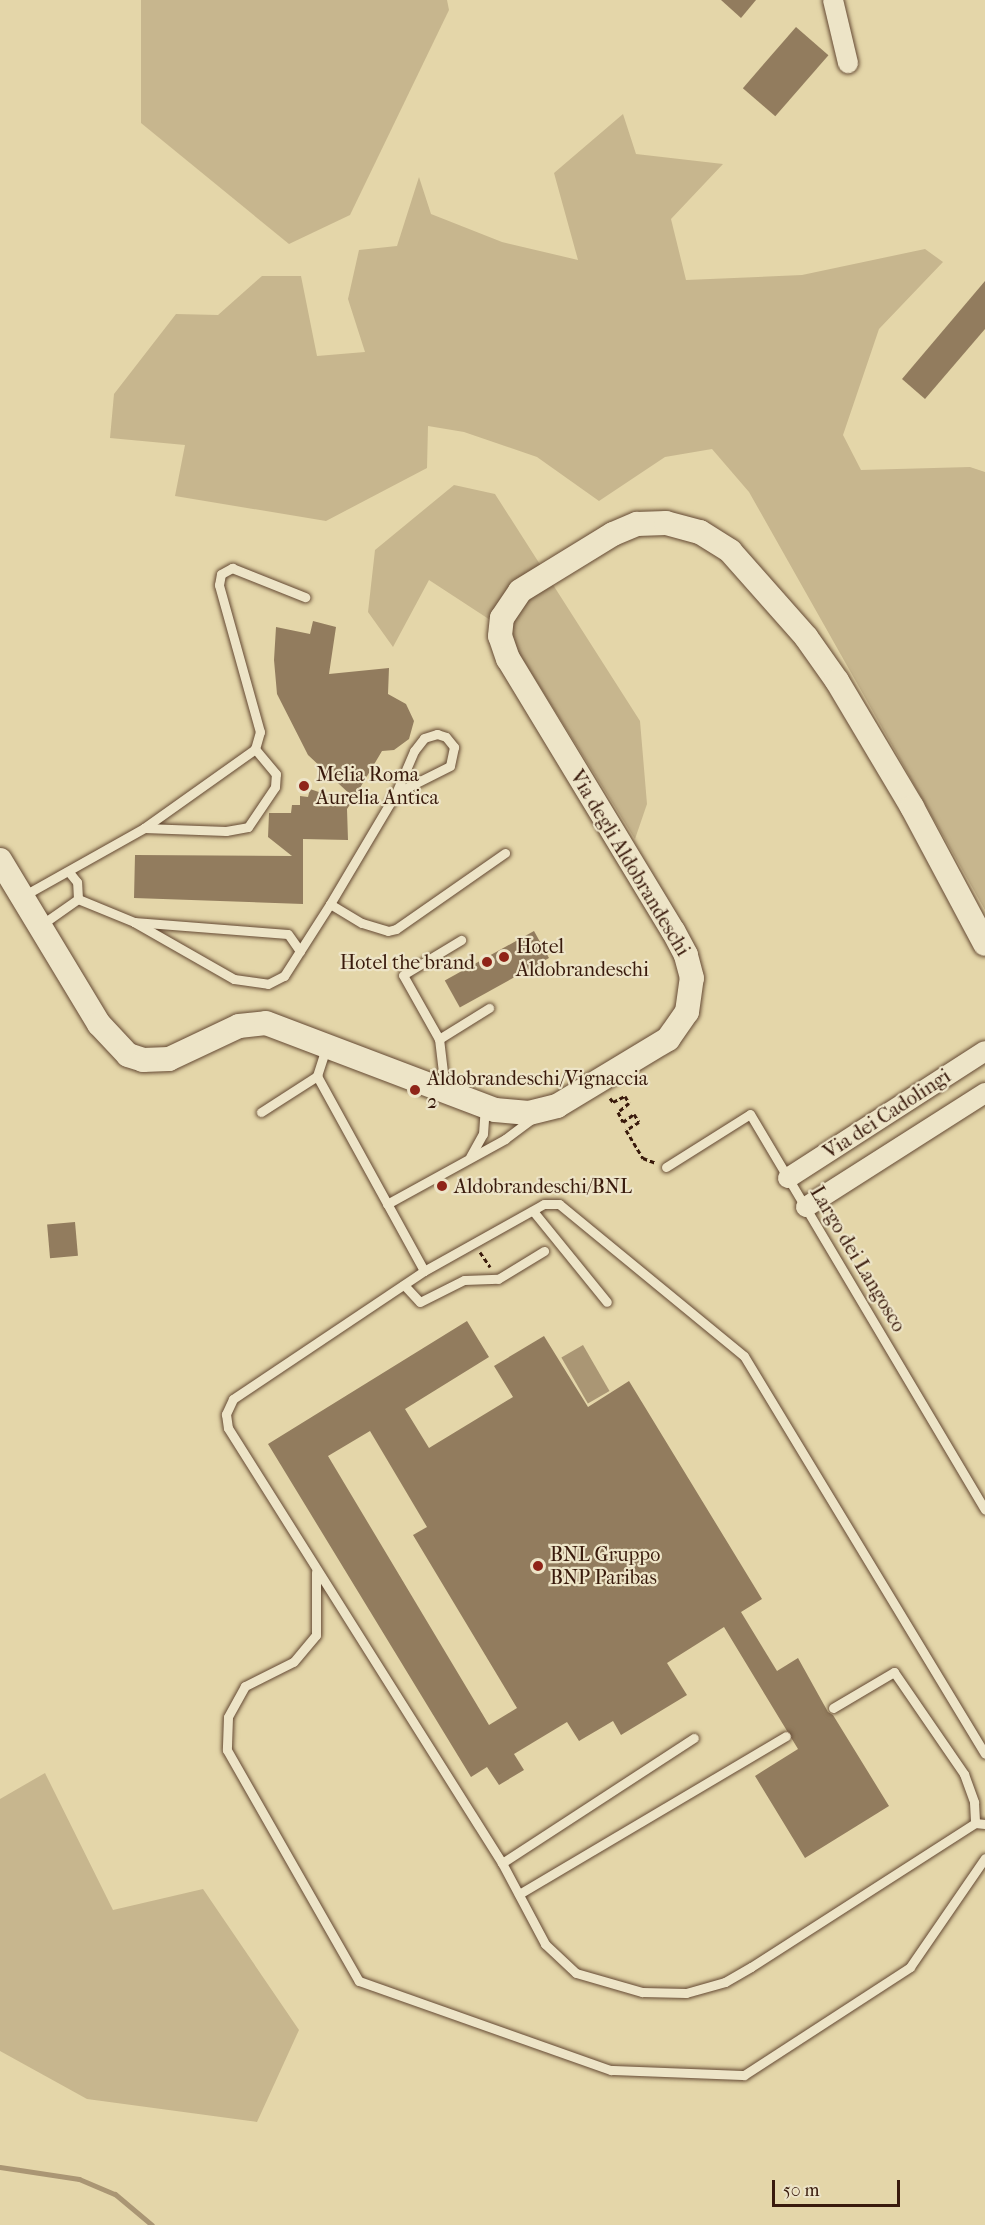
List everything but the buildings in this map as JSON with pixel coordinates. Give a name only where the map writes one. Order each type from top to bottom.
[{"type":"street","points":[[833,0],[848,63]]},
{"type":"street","name":"Via degli Aldobrandeschi","points":[[0,860],[106,1035],[121,1050],[136,1058],[169,1059],[239,1026],[255,1023],[327,1046],[485,1106],[518,1113],[543,1111],[661,1045],[676,1031],[690,1000],[690,968],[673,932],[508,658],[500,628],[505,609],[520,591],[624,528],[654,523],[700,532],[730,551],[760,581],[837,681],[912,807],[985,944]]},
{"type":"street","name":"Via dei Cadolingi","points":[[788,1178],[985,1051]]},
{"type":"street","name":"Via dei Cadolingi","points":[[806,1207],[985,1093]]},
{"type":"lane","points":[[21,897],[144,828],[255,749],[260,732],[220,577],[232,568],[305,597]]},
{"type":"lane","points":[[78,899],[134,922],[234,979],[252,985],[268,984],[284,976],[330,904],[396,793],[424,738],[437,734],[447,737],[454,747],[450,766],[396,793]]},
{"type":"lane","points":[[144,828],[226,831],[248,827],[275,787],[276,774],[255,749]]},
{"type":"lane","points":[[330,904],[370,925],[396,929],[505,853]]},
{"type":"lane","points":[[69,872],[77,882],[78,899]]},
{"type":"lane","points":[[39,926],[78,899]]},
{"type":"lane","points":[[134,922],[267,930],[288,934],[300,951]]},
{"type":"lane","points":[[445,1092],[439,1039],[403,975],[461,940]]},
{"type":"lane","points":[[439,1039],[489,1008]]},
{"type":"lane","points":[[261,1112],[317,1076],[327,1046]]},
{"type":"lane","points":[[317,1076],[424,1271]]},
{"type":"lane","points":[[470,1157],[483,1134],[485,1106]]},
{"type":"lane","points":[[387,1204],[505,1139],[543,1111]]},
{"type":"lane","name":"Largo dei Langosco","points":[[666,1167],[750,1114],[985,1509]]},
{"type":"lane","points":[[985,1754],[744,1356],[559,1204],[544,1204],[424,1271],[233,1400],[226,1414],[228,1428],[502,1863],[545,1944],[576,1973],[642,1992],[686,1993],[725,1982],[975,1823],[985,1824]]},
{"type":"lane","points":[[533,1211],[607,1302]]},
{"type":"lane","points":[[404,1285],[420,1302],[464,1280],[498,1279],[544,1251]]},
{"type":"lane","points":[[315,1568],[319,1600],[316,1635],[293,1662],[245,1686],[228,1717],[227,1750],[359,1981],[611,2070],[744,2075],[910,1967],[985,1858]]},
{"type":"lane","points":[[832,1708],[894,1671],[964,1774],[974,1803],[975,1823]]},
{"type":"lane","points":[[519,1894],[786,1736]]},
{"type":"lane","points":[[502,1863],[694,1738]]},
{"type":"path","points":[[599,1081],[613,1102],[625,1096],[629,1102],[618,1112],[623,1122],[634,1114],[639,1122],[626,1130],[643,1158]]},
{"type":"shaded area","points":[[141,0],[447,0],[449,10],[350,215],[289,244],[141,123]]},
{"type":"shaded area","points":[[623,114],[636,154],[723,164],[671,219],[686,280],[802,275],[925,249],[943,262],[879,329],[843,435],[861,470],[970,467],[985,472],[985,910],[749,492],[712,449],[665,457],[599,501],[537,457],[464,432],[428,426],[427,468],[326,521],[175,496],[185,445],[110,438],[114,394],[176,314],[218,315],[262,276],[301,276],[317,356],[365,352],[348,299],[359,250],[397,246],[419,177],[431,214],[502,242],[578,260],[554,173]]},
{"type":"shaded area","points":[[454,485],[495,494],[640,721],[647,804],[635,839],[504,629],[429,580],[393,647],[368,612],[375,550]]},
{"type":"shaded area","points":[[583,1345],[610,1391],[588,1403],[561,1358]]},
{"type":"shaded area","points":[[45,1773],[113,1910],[203,1889],[299,2030],[257,2122],[87,2099],[0,2051],[0,1799]]},
{"type":"waterway","points":[[0,2167],[79,2179],[115,2194],[152,2225]]},
{"type":"place","name":"Melia Roma Aurelia Antica","points":[[304,786]]},
{"type":"place","name":"Hotel Aldobrandeschi","points":[[504,957]]},
{"type":"place","name":"Hotel the brand","points":[[487,962]]},
{"type":"place","name":"Aldobrandeschi/Vignaccia 2","points":[[415,1090]]},
{"type":"place","name":"Aldobrandeschi/BNL","points":[[442,1186]]},
{"type":"place","name":"BNL Gruppo BNP Paribas","points":[[538,1566]]}]
